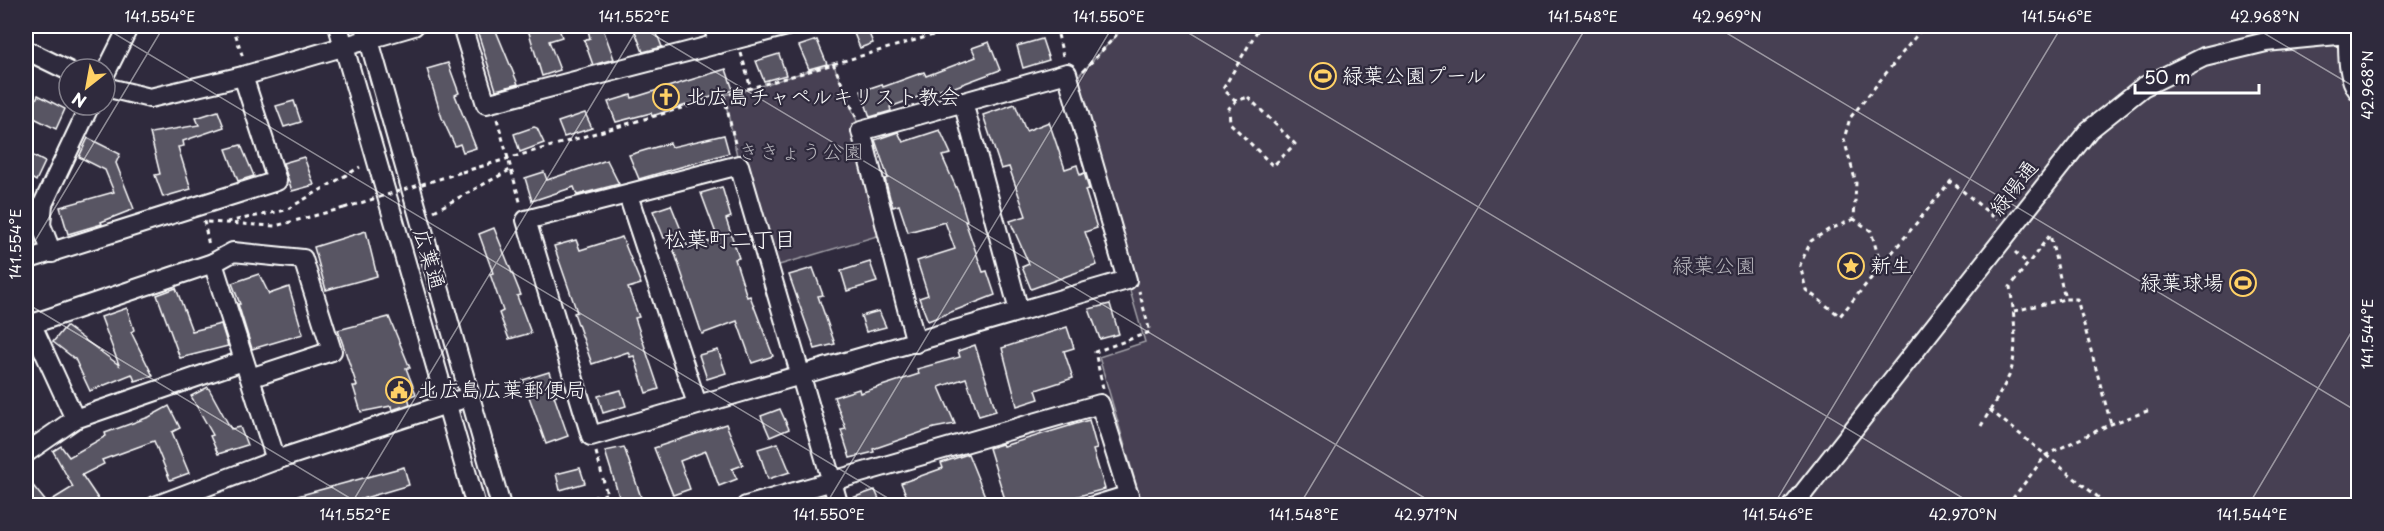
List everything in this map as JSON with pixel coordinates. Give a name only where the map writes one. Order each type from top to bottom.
[{"type":"street","points":[[114,57],[129,26]]},
{"type":"street","name":"広葉通","points":[[338,26],[477,506]]},
{"type":"street","points":[[117,90],[150,98],[246,75],[344,46],[367,32],[414,26]]},
{"type":"street","points":[[462,26],[486,104],[719,44],[735,32],[787,26]]},
{"type":"street","points":[[713,26],[719,44]]},
{"type":"street","name":"広葉通","points":[[367,32],[501,506]]},
{"type":"street","points":[[2353,34],[2348,51],[2352,83],[2358,91]]},
{"type":"street","name":"緑陽通","points":[[1793,506],[2089,130],[2143,87],[2204,57],[2266,42],[2353,34]]},
{"type":"street","points":[[26,50],[57,65]]},
{"type":"street","points":[[26,260],[277,181],[246,75]]},
{"type":"street","points":[[839,506],[802,374],[739,165],[526,220],[591,436],[802,374],[916,343],[1127,280],[1068,79],[963,102],[861,131],[916,343]]},
{"type":"street","points":[[963,102],[1019,311]]},
{"type":"street","points":[[52,253],[40,225],[43,204],[84,117]]},
{"type":"street","points":[[628,195],[698,404]]},
{"type":"street","points":[[26,453],[75,420],[246,369],[332,351],[303,259],[233,252],[213,262],[28,325],[75,420]]},
{"type":"street","points":[[213,262],[276,460]]},
{"type":"street","points":[[155,506],[276,460],[469,397]]},
{"type":"street","points":[[746,506],[1100,404],[1130,500],[1093,506]]},
{"type":"path","points":[[232,26],[246,75]]},
{"type":"path","points":[[194,224],[204,221],[275,226],[964,26]]},
{"type":"path","points":[[1056,26],[1068,79]]},
{"type":"path","points":[[1110,26],[1117,30],[1125,26]]},
{"type":"path","points":[[1068,79],[1125,26]]},
{"type":"path","points":[[1236,101],[1223,89],[1260,26]]},
{"type":"path","points":[[1854,219],[1856,183],[1844,139],[1850,118],[1924,26]]},
{"type":"path","points":[[735,32],[751,89]]},
{"type":"path","points":[[833,63],[861,131]]},
{"type":"path","points":[[724,95],[739,165]]},
{"type":"path","points":[[1248,97],[1295,144],[1272,166],[1230,123],[1229,108],[1236,101],[1248,97]]},
{"type":"path","points":[[492,102],[526,220]]},
{"type":"path","points":[[222,223],[286,210],[351,173],[375,156]]},
{"type":"path","points":[[419,219],[511,170]]},
{"type":"path","points":[[1854,219],[1828,230],[1811,242],[1800,265],[1806,290],[1840,316],[1951,181],[2009,231]]},
{"type":"path","points":[[1854,219],[1870,231],[1881,266]]},
{"type":"path","points":[[204,221],[213,262]]},
{"type":"path","points":[[1981,426],[2009,375],[2013,361],[2014,310],[2010,287],[2050,236],[2066,299]]},
{"type":"path","points":[[1100,404],[1103,386],[1095,352],[1150,332],[1138,288],[1127,280]]},
{"type":"path","points":[[2014,310],[2066,299],[2077,299],[2111,424]]},
{"type":"path","points":[[1990,410],[2109,506]]},
{"type":"path","points":[[2007,506],[2046,455],[2111,424],[2150,410]]},
{"type":"path","points":[[591,436],[610,506]]},
{"type":"path","points":[[559,506],[607,494]]},
{"type":"green space","name":"緑葉公園","points":[[1125,26],[2358,26],[2358,505],[1142,505],[1099,357],[1145,342],[1070,85]]},
{"type":"green space","name":"ききょう公園","points":[[833,63],[861,131],[887,233],[769,268],[739,165],[724,95],[751,89]]},
{"type":"building","points":[[494,26],[518,84],[496,90],[477,30]]},
{"type":"building","points":[[527,26],[558,26],[562,37],[549,41],[560,70],[542,76]]},
{"type":"building","points":[[587,26],[602,26],[614,59],[593,65],[584,40],[590,38]]},
{"type":"building","points":[[633,26],[654,26],[662,47],[643,52]]},
{"type":"building","points":[[851,26],[866,26],[873,43],[860,48]]},
{"type":"building","points":[[1042,39],[1049,60],[1023,68],[1017,46]]},
{"type":"building","points":[[817,40],[827,64],[809,69],[799,46]]},
{"type":"building","points":[[989,42],[1000,70],[944,91],[943,88],[890,107],[891,111],[870,117],[861,91],[882,84],[883,87],[924,72],[926,76],[976,57],[972,48]]},
{"type":"building","points":[[779,54],[786,75],[764,81],[756,61]]},
{"type":"building","points":[[448,63],[459,93],[455,95],[476,148],[463,152],[460,144],[455,146],[442,118],[427,69]]},
{"type":"building","points":[[726,69],[733,90],[652,116],[651,113],[616,122],[608,102],[631,95],[632,98]]},
{"type":"building","points":[[38,95],[57,105],[57,117],[61,117],[56,129],[26,114],[26,98],[35,102]]},
{"type":"building","points":[[294,101],[301,122],[284,127],[276,106]]},
{"type":"building","points":[[1015,104],[1026,131],[1049,122],[1065,169],[1077,165],[1080,175],[1084,173],[1089,189],[1085,190],[1097,228],[1085,232],[1097,265],[1031,289],[1022,267],[1029,264],[1010,221],[1026,216],[1009,167],[1001,169],[983,115]]},
{"type":"building","points":[[218,111],[224,127],[183,141],[184,146],[178,147],[191,189],[163,197],[155,175],[160,174],[150,133],[199,125],[196,118]]},
{"type":"building","points":[[585,113],[592,128],[564,137],[558,122]]},
{"type":"building","points":[[537,128],[544,143],[520,152],[514,134]]},
{"type":"building","points":[[940,130],[951,154],[942,156],[959,194],[967,220],[965,221],[983,272],[987,271],[995,295],[928,321],[919,298],[928,295],[917,261],[955,249],[945,222],[908,232],[899,205],[893,207],[885,179],[888,178],[875,140],[898,132],[903,142]]},
{"type":"building","points":[[724,135],[729,153],[639,179],[629,155],[670,143],[672,147]]},
{"type":"building","points":[[88,138],[120,154],[116,163],[134,209],[101,222],[102,224],[68,234],[60,207],[114,192],[105,170],[79,157]]},
{"type":"building","points":[[241,145],[254,176],[238,181],[226,149]]},
{"type":"building","points":[[26,152],[45,162],[36,181],[26,175]]},
{"type":"building","points":[[304,157],[314,185],[292,191],[283,163]]},
{"type":"building","points":[[607,160],[619,184],[577,195],[574,187],[532,201],[525,178],[544,172],[547,180]]},
{"type":"building","points":[[722,187],[731,217],[726,219],[739,258],[735,259],[747,297],[750,296],[773,356],[752,363],[737,321],[702,334],[669,236],[664,238],[653,211],[671,205],[688,247],[718,239],[701,193]]},
{"type":"building","points":[[494,228],[521,295],[517,296],[531,333],[509,339],[499,313],[503,311],[490,274],[493,273],[479,234]]},
{"type":"building","points":[[366,231],[377,276],[326,290],[314,247]]},
{"type":"building","points":[[622,237],[641,284],[628,288],[639,317],[635,318],[659,389],[646,393],[634,356],[630,357],[628,352],[592,364],[554,246],[576,240],[580,250]]},
{"type":"building","points":[[870,262],[877,282],[847,291],[841,271]]},
{"type":"building","points":[[813,268],[823,295],[818,296],[835,344],[815,349],[789,275]]},
{"type":"building","points":[[259,274],[269,294],[289,287],[303,334],[252,349],[232,283]]},
{"type":"building","points":[[176,288],[192,331],[221,324],[228,346],[180,358],[157,295]]},
{"type":"building","points":[[1110,304],[1119,334],[1100,339],[1089,309]]},
{"type":"building","points":[[127,308],[134,330],[131,332],[153,376],[135,381],[132,374],[90,391],[75,359],[53,342],[66,326],[119,365],[101,317]]},
{"type":"building","points":[[879,311],[886,327],[866,332],[861,316]]},
{"type":"building","points":[[389,317],[410,368],[406,368],[416,394],[408,397],[410,404],[392,410],[391,406],[361,412],[353,386],[357,386],[338,330]]},
{"type":"building","points":[[1067,327],[1074,348],[1064,351],[1073,378],[1036,390],[1039,399],[1017,406],[1002,348]]},
{"type":"building","points":[[975,345],[996,411],[979,416],[966,378],[939,387],[955,424],[934,428],[873,449],[874,452],[850,458],[841,430],[846,429],[834,397],[859,389],[860,393],[919,374],[917,369],[960,357],[958,351]]},
{"type":"building","points":[[718,350],[726,373],[707,379],[699,355]]},
{"type":"building","points":[[549,372],[557,395],[554,396],[568,436],[546,444],[523,380]]},
{"type":"building","points":[[208,387],[231,429],[240,427],[247,445],[218,454],[210,436],[213,435],[191,396]]},
{"type":"building","points":[[621,390],[626,406],[603,413],[598,396]]},
{"type":"building","points":[[169,406],[180,428],[172,432],[189,473],[170,480],[154,441],[102,460],[104,464],[82,475],[103,506],[26,506],[26,477],[47,503],[73,487],[53,451],[61,446],[69,457],[106,436],[105,433],[149,417]]},
{"type":"building","points":[[780,409],[789,429],[770,437],[761,416]]},
{"type":"building","points":[[1089,420],[1097,449],[1093,450],[1105,489],[1041,506],[1007,506],[989,448],[1002,444],[1003,446]]},
{"type":"building","points":[[726,424],[743,465],[732,469],[737,479],[719,486],[706,451],[680,461],[690,489],[673,495],[654,448]]},
{"type":"building","points":[[778,443],[790,472],[768,479],[758,449]]},
{"type":"building","points":[[624,447],[644,506],[622,506],[605,451]]},
{"type":"building","points":[[968,454],[989,506],[911,506],[901,483],[943,468],[941,463]]},
{"type":"building","points":[[404,467],[409,485],[338,506],[280,506],[279,501]]},
{"type":"building","points":[[580,468],[585,483],[560,490],[556,474]]},
{"type":"building","points":[[875,490],[882,506],[850,506],[849,499]]},
{"type":"place","name":"緑葉公園プール","points":[[1323,76]]},
{"type":"place","name":"北広島チャペルキリスト教会","points":[[666,97]]},
{"type":"place","name":"新生","points":[[1851,266]]},
{"type":"place","name":"緑葉球場","points":[[2243,283]]},
{"type":"place","name":"北広島広葉郵便局","points":[[399,390]]},
{"type":"district","name":"松葉町二丁目","points":[[730,239]]}]
